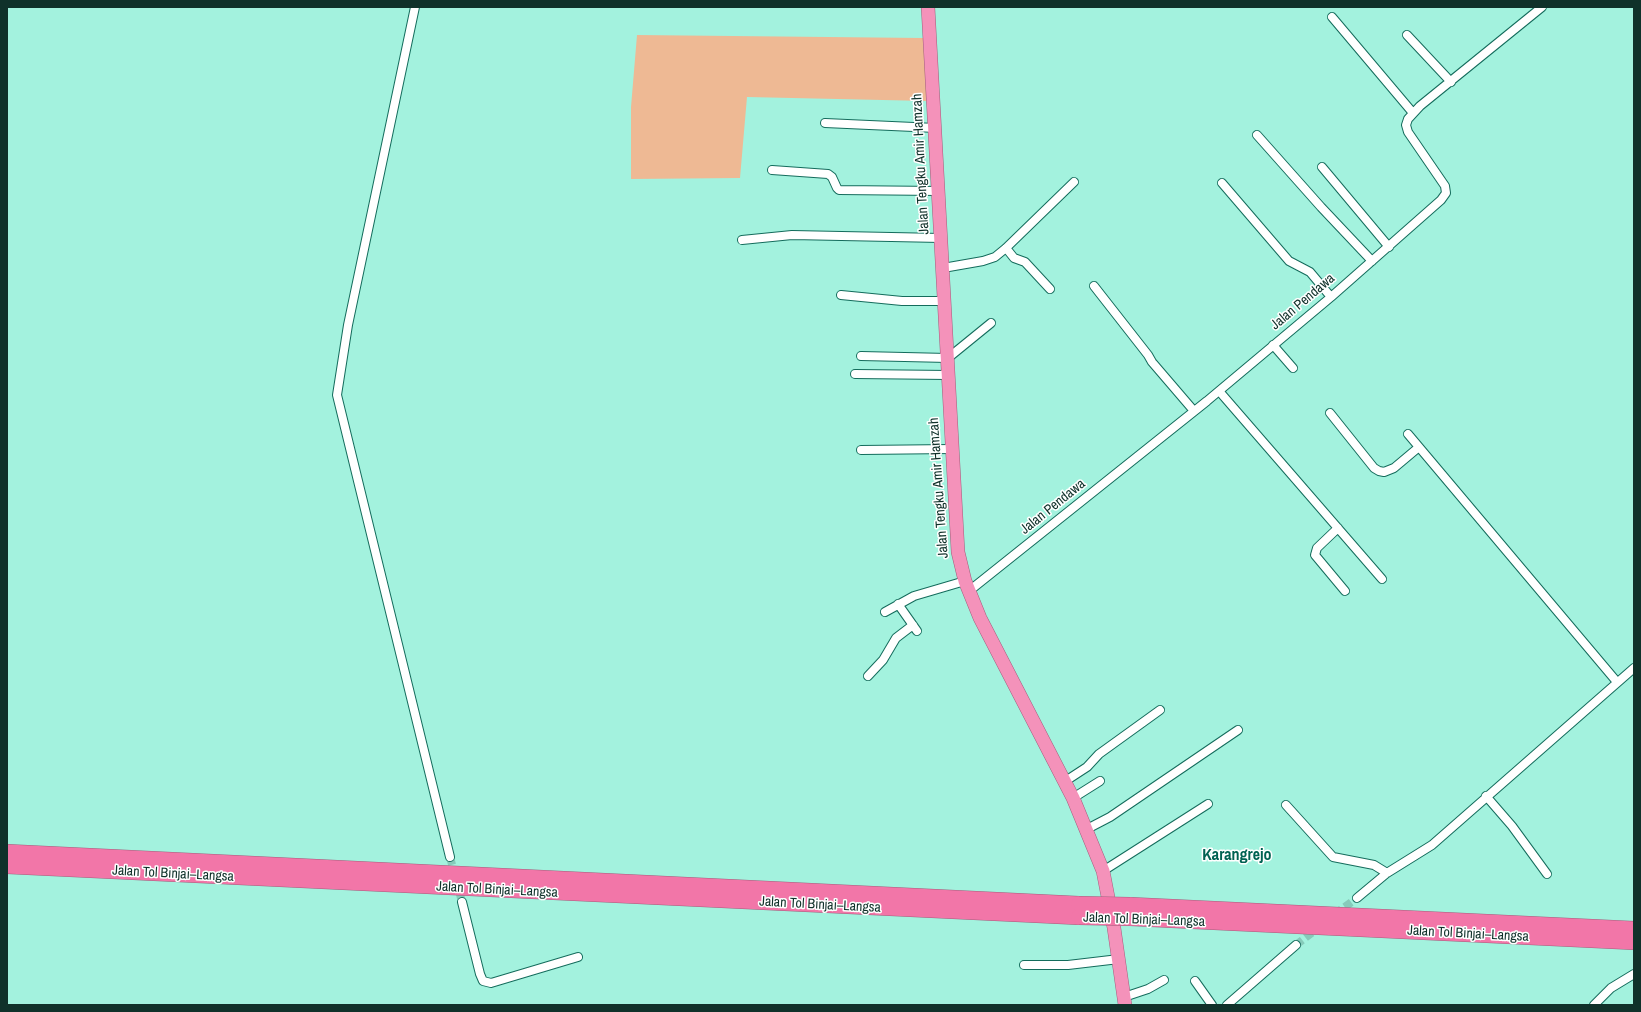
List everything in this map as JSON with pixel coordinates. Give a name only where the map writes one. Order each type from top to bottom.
[{"type":"highway","name":"Jalan Tengku Amir Hamzah","points":[[928,7],[936,128],[957,542],[967,586],[990,639],[1073,798],[1103,871],[1119,959],[1124,1001]]},
{"type":"highway","name":"Jalan Tol Binjai–Langsa","points":[[7,852],[685,892],[1079,911],[1130,911],[1634,929]]},
{"type":"highway","name":"Jalan Tol Binjai–Langsa","points":[[7,866],[685,892]]},
{"type":"highway","name":"Jalan Tol Binjai–Langsa","points":[[1130,911],[1634,942]]},
{"type":"street","points":[[415,7],[348,324],[337,395],[450,857]]},
{"type":"street","name":"Jalan Pendawa","points":[[967,586],[1219,391],[1437,205],[1446,193],[1443,183],[1406,128],[1406,121],[1420,106],[1542,7]]},
{"type":"street","points":[[1332,16],[1413,114]]},
{"type":"street","points":[[1407,35],[1451,82]]},
{"type":"street","points":[[825,123],[936,128]]},
{"type":"street","points":[[1257,135],[1321,207],[1372,261]]},
{"type":"street","points":[[1322,167],[1388,247]]},
{"type":"street","points":[[772,170],[828,174],[832,177],[839,190],[939,191]]},
{"type":"street","points":[[943,268],[989,259],[1006,248],[1074,182]]},
{"type":"street","points":[[1222,183],[1288,261],[1310,272],[1331,297]]},
{"type":"street","points":[[742,240],[792,235],[941,238]]},
{"type":"street","points":[[1006,248],[1014,258],[1025,262],[1050,289]]},
{"type":"street","points":[[1094,286],[1152,362],[1194,411]]},
{"type":"street","points":[[842,295],[902,301],[944,301]]},
{"type":"street","points":[[861,356],[948,358],[991,323]]},
{"type":"street","points":[[1273,345],[1293,368]]},
{"type":"street","points":[[855,374],[949,375]]},
{"type":"street","points":[[1219,391],[1382,579]]},
{"type":"street","points":[[1330,413],[1374,468],[1379,471],[1384,472],[1394,468],[1420,448]]},
{"type":"street","points":[[1408,434],[1617,682]]},
{"type":"street","points":[[861,450],[952,449]]},
{"type":"street","points":[[1338,528],[1317,548],[1315,555],[1345,591]]},
{"type":"street","points":[[886,612],[898,604],[922,593],[967,586]]},
{"type":"street","points":[[868,676],[883,660],[896,638],[915,628],[898,604]]},
{"type":"street","points":[[1357,898],[1387,873],[1432,845],[1486,796],[1634,668]]},
{"type":"street","points":[[1064,782],[1086,767],[1099,754],[1160,710]]},
{"type":"street","points":[[1087,829],[1110,817],[1238,730]]},
{"type":"street","points":[[1073,798],[1100,780]]},
{"type":"street","points":[[1486,796],[1512,826],[1547,874]]},
{"type":"street","points":[[1103,871],[1208,804]]},
{"type":"street","points":[[1286,805],[1333,857],[1374,865],[1387,873]]},
{"type":"street","points":[[462,902],[480,974],[483,980],[491,983],[578,957]]},
{"type":"street","points":[[1227,1005],[1296,945]]},
{"type":"street","points":[[1024,965],[1068,965],[1119,959]]},
{"type":"street","points":[[1594,1005],[1611,988],[1634,974]]},
{"type":"street","points":[[1124,1001],[1164,980]]},
{"type":"street","points":[[1195,981],[1212,1005]]},
{"type":"shaded area","points":[[637,35],[923,38],[928,101],[747,97],[740,178],[631,179],[631,107]]},
{"type":"tunnel","points":[[450,857],[462,902]]},
{"type":"tunnel","points":[[1335,914],[1357,898]]},
{"type":"tunnel","points":[[1296,945],[1318,928]]},
{"type":"district","name":"Karangrejo","points":[[1237,856]]}]
